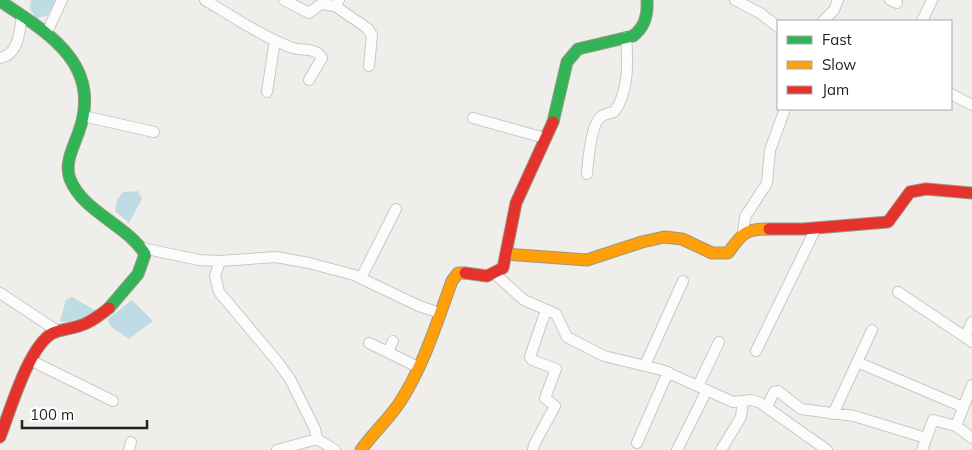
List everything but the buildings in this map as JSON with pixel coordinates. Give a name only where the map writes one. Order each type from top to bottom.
[{"type":"street","points":[[47,32],[62,0]]},
{"type":"street","points":[[205,0],[275,40],[293,48],[311,50],[319,54],[322,58],[309,80]]},
{"type":"street","points":[[284,0],[309,13],[321,4],[337,3],[370,31],[373,38],[369,66]]},
{"type":"street","points":[[361,450],[377,428],[401,402],[418,367],[452,282],[458,273],[489,277],[496,275],[503,268],[516,203],[554,117],[563,75],[572,54],[578,49],[594,44],[633,36],[643,26],[647,0]]},
{"type":"street","points":[[735,0],[760,13],[777,26]]},
{"type":"street","points":[[824,20],[834,10],[838,0]]},
{"type":"street","points":[[922,20],[932,0]]},
{"type":"street","points":[[0,1],[47,32],[69,52],[77,65],[82,88],[83,116],[69,161],[70,178],[74,186],[92,205],[142,248],[145,254],[143,264],[123,294],[100,315],[86,324],[56,330],[46,338],[30,360],[0,437]]},
{"type":"street","points":[[0,58],[8,55],[15,48],[22,17]]},
{"type":"street","points":[[587,174],[593,132],[599,119],[603,115],[614,112],[620,103],[628,70],[626,38]]},
{"type":"street","points":[[267,92],[275,40]]},
{"type":"street","points":[[952,94],[972,104]]},
{"type":"street","points":[[506,254],[584,261],[615,253],[650,240],[676,237],[690,242],[698,249],[719,255],[728,253],[743,233],[745,217],[767,183],[770,150],[785,110]]},
{"type":"street","points":[[83,116],[154,132]]},
{"type":"street","points":[[472,118],[545,138]]},
{"type":"street","points":[[743,233],[754,229],[816,228],[888,222],[895,215],[905,195],[911,189],[922,188],[972,193]]},
{"type":"street","points":[[361,278],[396,209]]},
{"type":"street","points":[[756,351],[816,228]]},
{"type":"street","points":[[142,248],[184,258],[220,261],[276,257],[309,262],[361,278],[419,306],[440,313]]},
{"type":"street","points":[[220,261],[215,276],[219,292],[272,354],[290,379],[315,429],[316,439]]},
{"type":"street","points":[[496,275],[524,300],[556,314],[564,332],[577,342],[604,356],[668,372],[733,402],[750,400],[767,407],[823,449]]},
{"type":"street","points":[[645,365],[683,281]]},
{"type":"street","points":[[898,292],[969,339],[972,322]]},
{"type":"street","points":[[0,293],[56,330]]},
{"type":"street","points":[[534,450],[534,445],[555,406],[546,398],[556,369],[532,360],[530,356],[546,310]]},
{"type":"street","points":[[833,414],[872,330]]},
{"type":"street","points":[[388,352],[394,341]]},
{"type":"street","points":[[677,450],[719,342]]},
{"type":"street","points":[[369,343],[418,367]]},
{"type":"street","points":[[30,360],[114,401]]},
{"type":"street","points":[[857,362],[963,407]]},
{"type":"street","points":[[637,443],[668,372]]},
{"type":"street","points":[[956,426],[972,385]]},
{"type":"street","points":[[767,407],[774,392],[778,391],[801,408],[854,416],[926,438]]},
{"type":"street","points":[[721,450],[741,417],[743,401]]},
{"type":"street","points":[[922,450],[933,420],[956,426],[972,438]]},
{"type":"street","points":[[277,450],[316,439],[335,450]]},
{"type":"water","points":[[31,0],[56,0],[47,16],[36,18],[30,9]]},
{"type":"water","points":[[138,191],[142,199],[129,223],[115,211],[117,200],[123,192]]},
{"type":"water","points":[[72,297],[98,312],[75,324],[60,321],[66,300]]},
{"type":"water","points":[[132,300],[153,321],[129,339],[110,326],[108,319]]},
{"type":"traffic: fast","points":[[553,122],[567,62],[578,49],[633,36],[645,20],[647,0]]},
{"type":"traffic: fast","points":[[0,1],[52,38],[77,69],[83,87],[84,107],[79,131],[69,161],[68,173],[70,179],[76,190],[85,200],[127,234],[145,254],[138,274],[109,308]]},
{"type":"traffic: slow","points":[[506,254],[587,260],[642,242],[664,237],[682,239],[712,253],[728,253],[744,234],[754,230],[769,229]]},
{"type":"traffic: slow","points":[[361,450],[396,408],[409,388],[429,343],[452,281],[458,273],[465,273]]},
{"type":"traffic: jam","points":[[465,273],[487,276],[503,268],[516,203],[553,122]]},
{"type":"traffic: jam","points":[[769,229],[803,229],[888,222],[910,192],[926,189],[972,193]]},
{"type":"traffic: jam","points":[[0,437],[28,364],[44,340],[53,333],[87,323],[109,308]]}]
